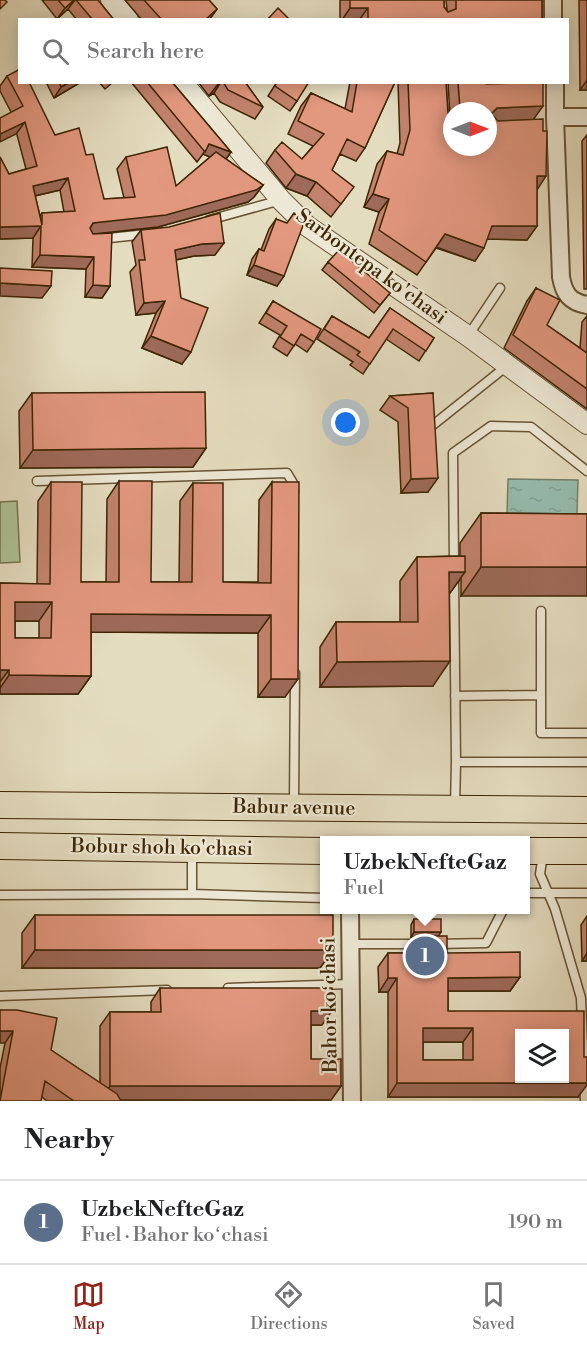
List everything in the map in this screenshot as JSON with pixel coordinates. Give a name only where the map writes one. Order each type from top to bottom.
[{"type":"main road","name":"Babur avenue","points":[[0,805],[587,810]]},
{"type":"main road","name":"Bobur shoh ko'chasi","points":[[0,846],[320,851]]},
{"type":"main road","points":[[535,851],[587,851]]},
{"type":"street","points":[[111,0],[126,18]]},
{"type":"street","points":[[553,0],[553,18]]},
{"type":"street","name":"Sarbontepa ko'chasi","points":[[184,84],[281,200],[307,226],[468,336],[587,424]]},
{"type":"street","points":[[555,84],[550,122],[561,277],[564,291],[575,303],[587,305]]},
{"type":"street","points":[[550,122],[587,117]]},
{"type":"street","name":"Bahor koʻchasi","points":[[350,914],[352,1101]]},
{"type":"lane","points":[[199,223],[281,200]]},
{"type":"lane","points":[[88,240],[159,233]]},
{"type":"lane","points":[[468,336],[500,288]]},
{"type":"lane","points":[[434,424],[508,365]]},
{"type":"lane","points":[[455,809],[453,453],[491,426],[531,427],[587,471]]},
{"type":"lane","points":[[37,481],[287,473],[293,483],[295,501]]},
{"type":"lane","points":[[541,611],[541,733],[587,733]]},
{"type":"lane","points":[[294,808],[295,666]]},
{"type":"lane","points":[[455,696],[541,695]]},
{"type":"lane","points":[[456,762],[587,762]]},
{"type":"lane","points":[[192,849],[192,894]]},
{"type":"lane","points":[[535,851],[540,874],[549,893],[581,998],[585,1101]]},
{"type":"lane","points":[[530,893],[587,893]]},
{"type":"lane","points":[[0,895],[192,894],[320,898]]},
{"type":"lane","points":[[352,944],[486,943],[500,914]]},
{"type":"lane","points":[[223,988],[351,984]]},
{"type":"lane","points":[[0,996],[176,990]]},
{"type":"shaded area","points":[[17,501],[20,562],[0,563],[0,502]]},
{"type":"water","points":[[508,479],[578,480],[577,515],[507,515]]},
{"type":"building","points":[[0,0],[7,2],[0,9]]},
{"type":"building","points":[[58,0],[74,0],[65,8]]},
{"type":"building","points":[[76,0],[98,0],[112,18],[91,18]]},
{"type":"building","points":[[144,0],[209,0],[217,9],[207,18],[160,18]]},
{"type":"building","points":[[350,0],[444,0],[444,7],[448,12],[456,9],[456,0],[542,0],[542,18],[368,18],[368,8],[350,8]]},
{"type":"building","points":[[278,8],[288,18],[269,18]]},
{"type":"building","points":[[18,70],[18,84],[30,84],[55,135],[79,128],[86,155],[93,154],[104,199],[135,197],[126,157],[167,147],[176,186],[216,152],[263,185],[256,190],[166,215],[93,223],[90,228],[93,234],[112,233],[110,286],[93,285],[94,257],[40,255],[41,226],[0,227],[0,157],[9,174],[37,166],[25,122],[0,134],[0,118],[23,106],[7,76]],"holes":[[[68,178],[75,211],[42,213],[42,225],[33,186]]]},
{"type":"building","points":[[149,84],[174,84],[231,152],[209,144],[205,152]]},
{"type":"building","points":[[224,84],[246,84],[263,107],[228,90]]},
{"type":"building","points":[[276,84],[308,84],[297,101],[275,86]]},
{"type":"building","points":[[357,84],[394,84],[365,148],[347,139],[332,170],[354,187],[341,204],[316,182],[296,174],[275,150],[282,142],[302,159],[324,134],[298,121],[311,93],[352,112]]},
{"type":"building","points":[[408,84],[446,84],[447,102],[443,102],[443,156],[497,156],[497,120],[543,119],[543,131],[547,131],[546,176],[537,176],[537,226],[492,226],[484,248],[445,234],[426,262],[379,230],[389,199],[373,194],[387,151],[403,155],[410,130]]},
{"type":"building","points":[[458,84],[543,84],[543,106],[497,108],[497,102],[459,102]]},
{"type":"building","points":[[220,213],[224,243],[202,244],[175,250],[181,298],[208,308],[191,352],[151,336],[165,301],[144,303],[139,260],[145,260],[141,230],[169,227]]},
{"type":"building","points":[[294,213],[304,223],[284,276],[254,265],[259,249],[264,251],[276,219],[287,223]]},
{"type":"building","points":[[339,250],[390,293],[380,305],[328,262]]},
{"type":"building","points":[[0,268],[52,271],[51,286],[0,283]]},
{"type":"building","points":[[536,288],[560,300],[547,325],[587,353],[587,389],[513,335]]},
{"type":"building","points":[[273,301],[321,329],[314,342],[301,334],[294,346],[280,337],[287,326],[266,313]]},
{"type":"building","points":[[390,308],[434,338],[426,351],[393,329],[370,364],[357,355],[360,352],[324,329],[332,316],[369,338]]},
{"type":"building","points":[[205,392],[206,448],[33,450],[32,393]]},
{"type":"building","points":[[433,393],[438,478],[411,479],[408,408],[390,396]]},
{"type":"building","points":[[119,481],[152,481],[151,582],[192,582],[193,483],[223,483],[223,582],[271,583],[272,482],[299,482],[298,679],[271,679],[271,615],[91,614],[91,676],[9,675],[9,670],[0,670],[0,583],[50,584],[51,482],[82,482],[81,582],[119,582]],"holes":[[[15,602],[52,602],[51,638],[15,638]]]},
{"type":"building","points":[[481,513],[587,514],[587,567],[481,567]]},
{"type":"building","points":[[465,556],[465,572],[449,572],[450,661],[337,662],[336,622],[418,622],[417,557]]},
{"type":"building","points":[[35,915],[333,915],[333,950],[35,950]]},
{"type":"building","points":[[414,919],[441,919],[441,932],[414,932]]},
{"type":"building","points":[[420,936],[447,936],[447,953],[520,952],[520,977],[448,978],[448,1011],[584,1011],[584,1057],[587,1057],[587,1083],[569,1083],[569,1029],[515,1029],[515,1083],[397,1083],[397,978],[388,978],[388,953],[420,953]],"holes":[[[423,1028],[473,1028],[473,1060],[423,1060]]]},
{"type":"building","points":[[160,988],[332,988],[332,1011],[311,1011],[311,1059],[341,1059],[341,1086],[110,1086],[110,1012],[161,1012]]},
{"type":"building","points":[[0,1010],[17,1010],[57,1018],[51,1050],[117,1094],[121,1101],[74,1101],[45,1081],[41,1101],[0,1101],[13,1031],[0,1031]]},
{"type":"place","name":"UzbekNefteGaz","points":[[425,956]]}]
